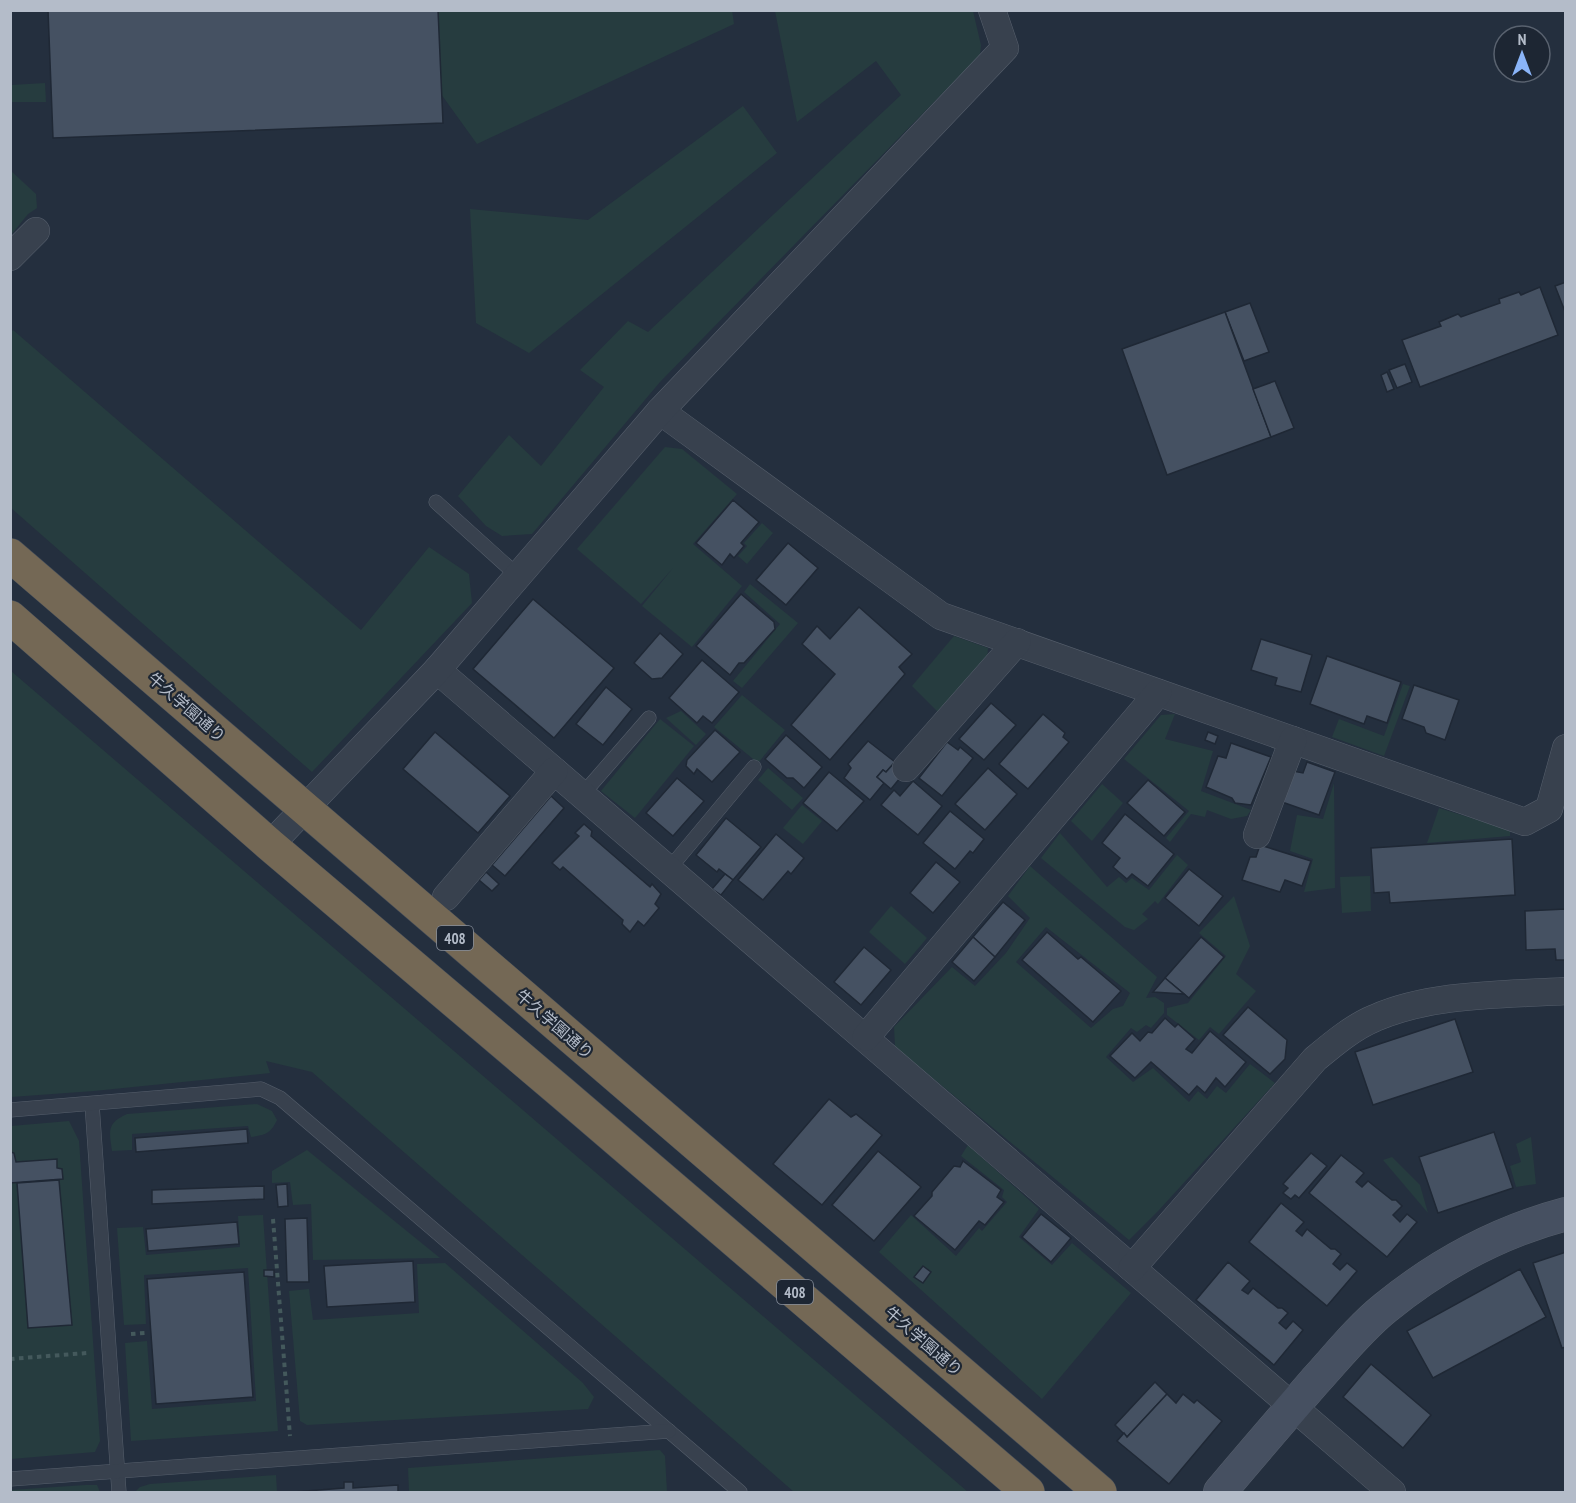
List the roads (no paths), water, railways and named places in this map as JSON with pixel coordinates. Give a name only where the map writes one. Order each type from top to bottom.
[{"type":"highway","name":"牛久学園通り","points":[[10,555],[1100,1492]]},
{"type":"highway","name":"408","points":[[10,617],[270,846],[1028,1492]]},
{"type":"street","points":[[270,846],[437,670],[660,411],[1005,48],[992,10]]},
{"type":"street","points":[[10,257],[36,231]]},
{"type":"street","points":[[660,411],[941,616],[1525,822],[1549,809],[1566,748]]},
{"type":"street","points":[[906,768],[1017,642]]},
{"type":"street","points":[[437,670],[1392,1492]]},
{"type":"street","points":[[866,1037],[1158,693]]},
{"type":"street","points":[[1257,835],[1293,740]]},
{"type":"street","points":[[446,897],[554,771]]},
{"type":"street","points":[[1132,1268],[1314,1059],[1342,1037],[1373,1018],[1433,1001],[1566,991]]},
{"type":"street","points":[[1220,1492],[1342,1350],[1383,1310],[1433,1271],[1485,1242],[1539,1221],[1566,1214]]},
{"type":"lane","points":[[436,502],[519,576]]},
{"type":"lane","points":[[582,795],[649,718]]},
{"type":"lane","points":[[669,869],[754,767]]},
{"type":"lane","points":[[10,1110],[261,1089],[280,1098],[740,1492]]},
{"type":"lane","points":[[92,1104],[119,1492]]},
{"type":"lane","points":[[10,1479],[669,1431]]}]
